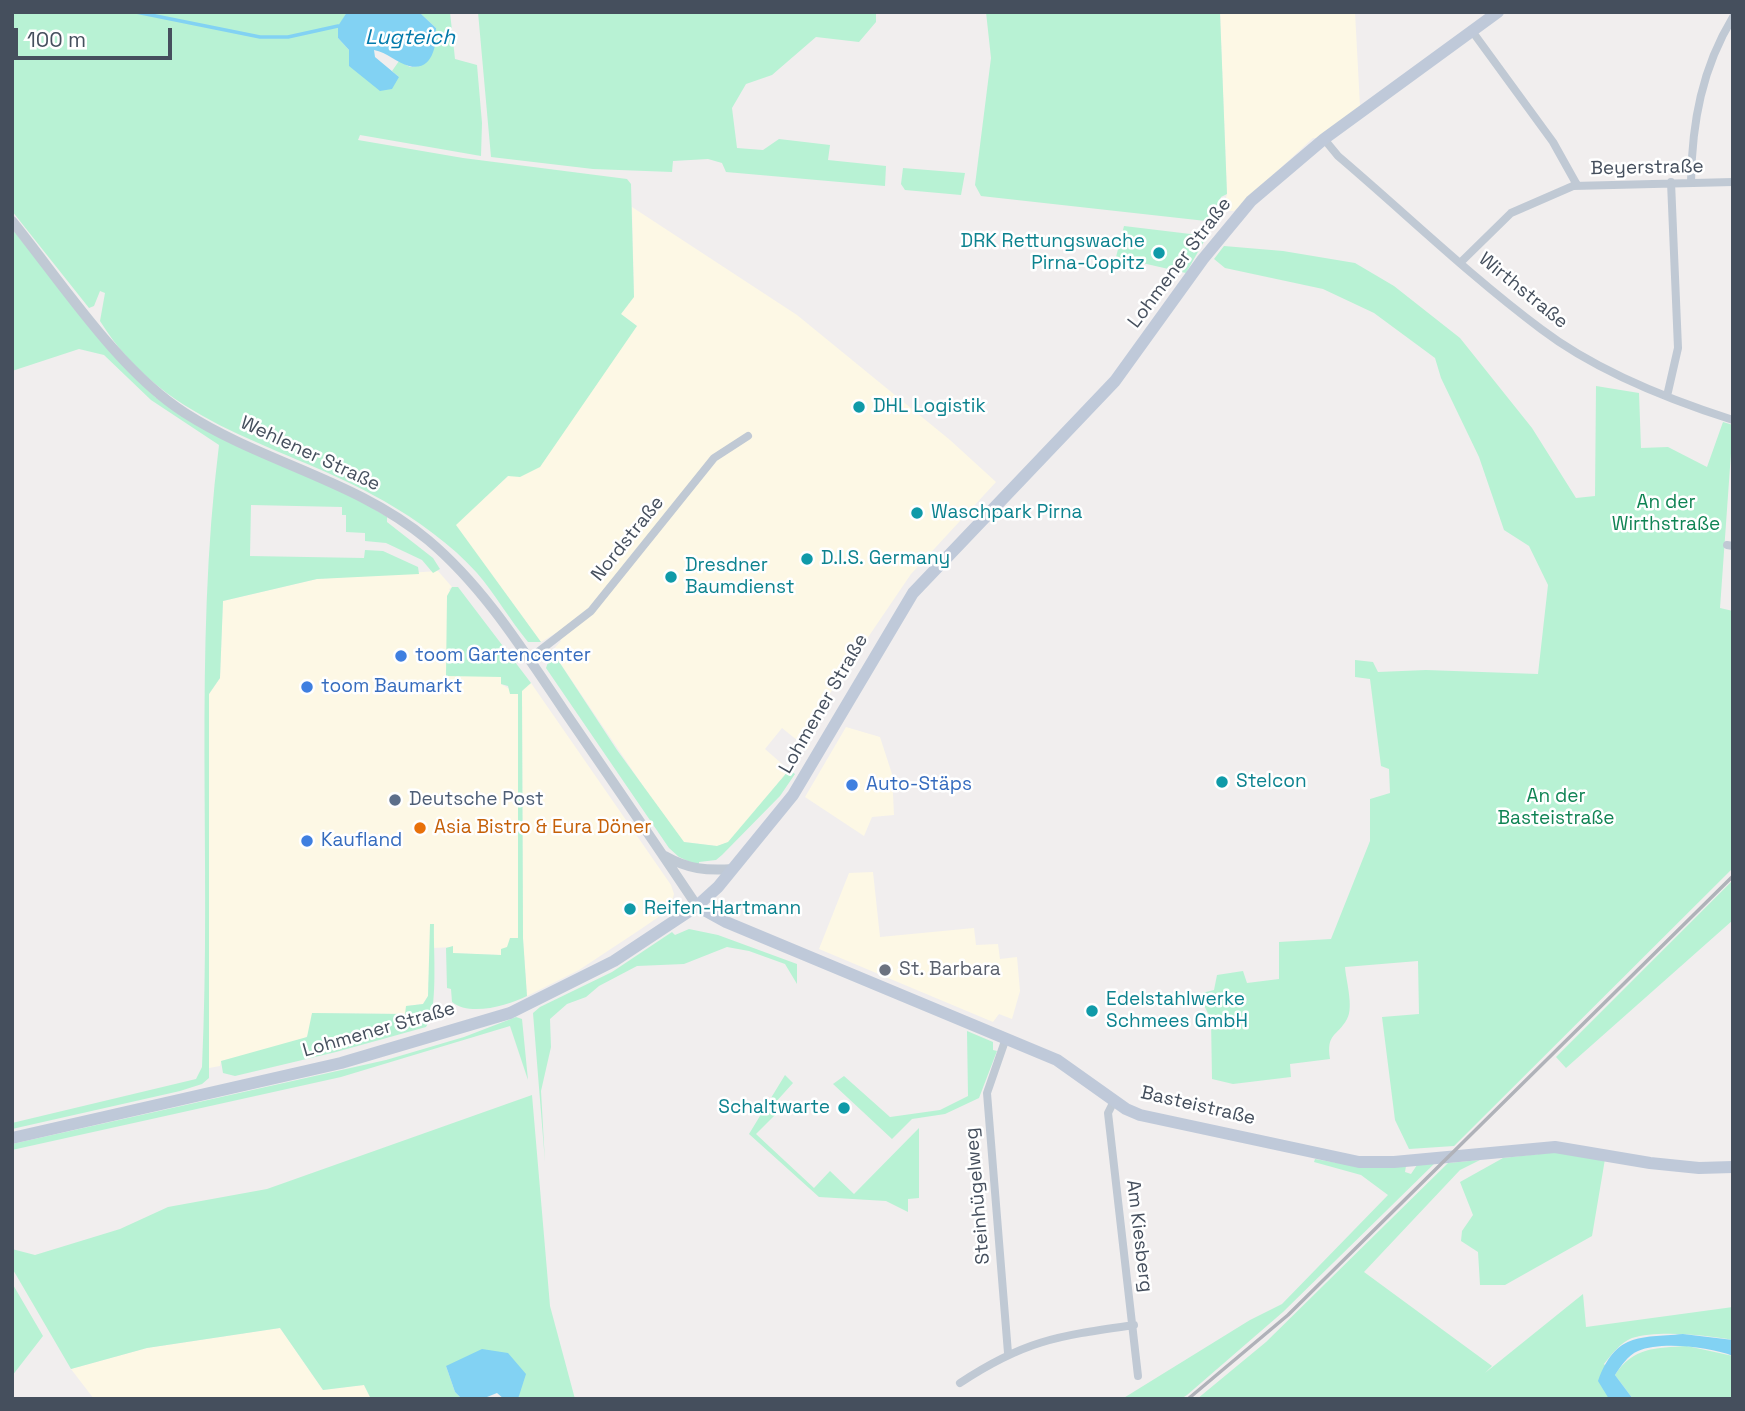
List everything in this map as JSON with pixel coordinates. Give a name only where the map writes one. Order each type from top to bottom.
[{"type":"main road","name":"Lohmener Straße","points":[[12,1138],[341,1063],[510,1013],[614,961],[697,906],[733,869],[793,796],[913,593],[1115,381],[1203,259],[1251,201],[1324,139],[1498,12]]},
{"type":"main road","name":"Basteistraße","points":[[697,906],[733,925],[1057,1060],[1114,1101],[1140,1115],[1359,1162],[1394,1162],[1555,1147],[1650,1163],[1699,1168],[1733,1167]]},
{"type":"street","points":[[1691,182],[1693,137],[1699,100],[1714,51],[1733,16]]},
{"type":"street","points":[[1472,31],[1553,142],[1577,185]]},
{"type":"street","name":"Wirthstraße","points":[[1324,139],[1338,156],[1541,330],[1580,355],[1667,396],[1733,421]]},
{"type":"street","points":[[1667,396],[1678,348],[1671,182]]},
{"type":"street","name":"Beyerstraße","points":[[1461,262],[1511,213],[1577,185],[1733,182]]},
{"type":"street","name":"Wehlener Straße","points":[[12,221],[119,353],[155,391],[204,424],[356,491],[394,514],[457,566],[529,659],[697,906]]},
{"type":"street","name":"Nordstraße","points":[[529,659],[591,611],[714,458],[748,436]]},
{"type":"street","points":[[662,854],[685,867],[706,871],[733,869]]},
{"type":"street","name":"Steinhügelweg","points":[[1006,1038],[987,1093],[1008,1353]]},
{"type":"street","name":"Am Kiesberg","points":[[1114,1101],[1108,1113],[1139,1376]]},
{"type":"street","points":[[960,1383],[1008,1353],[1058,1336],[1134,1325]]},
{"type":"shaded area","points":[[1220,12],[1355,12],[1360,106],[1317,138],[1313,138],[1234,211],[1227,211],[1224,206],[1227,194]]},
{"type":"shaded area","points":[[632,207],[797,315],[950,440],[996,482],[911,574],[822,705],[808,749],[782,728],[765,749],[789,770],[729,842],[717,846],[684,842],[676,835],[552,651],[561,641],[556,633],[541,642],[455,525],[508,476],[637,326],[621,314],[634,296]]},
{"type":"shaded area","points":[[438,571],[452,587],[449,589],[502,677],[501,684],[518,694],[518,938],[510,943],[501,955],[453,953],[453,947],[433,948],[434,924],[431,924],[428,996],[423,1004],[406,1006],[406,1014],[312,1013],[310,1033],[302,1041],[221,1061],[220,1066],[209,1068],[209,694],[220,678],[223,601],[317,579]]},
{"type":"shaded area","points":[[531,683],[671,885],[674,894],[670,909],[579,970],[527,996],[523,938],[522,690]]},
{"type":"shaded area","name":"Auto-Stäps","points":[[846,727],[880,737],[892,774],[894,815],[872,817],[864,836],[805,797]]},
{"type":"shaded area","points":[[873,872],[880,937],[974,928],[976,945],[998,944],[1000,959],[1017,957],[1020,991],[1012,1019],[999,1014],[993,1022],[819,949],[849,873]]},
{"type":"shaded area","points":[[280,1328],[323,1390],[364,1385],[371,1399],[94,1399],[71,1369],[147,1348]]},
{"type":"green space","points":[[12,12],[347,12],[339,26],[338,38],[349,50],[349,66],[399,77],[392,71],[399,61],[410,67],[420,66],[436,28],[419,12],[450,12],[455,59],[477,65],[482,123],[481,156],[360,135],[358,140],[463,158],[627,179],[631,184],[634,297],[621,314],[637,326],[540,467],[520,477],[508,476],[456,525],[541,642],[528,642],[477,573],[457,553],[421,525],[346,481],[229,430],[193,410],[158,387],[127,357],[100,321],[105,293],[100,291],[94,306],[89,308],[12,211]]},
{"type":"green space","points":[[478,12],[876,12],[876,22],[859,42],[816,37],[772,75],[746,84],[732,108],[737,148],[763,150],[779,139],[830,145],[828,160],[886,166],[885,186],[726,172],[722,163],[708,159],[673,161],[672,172],[593,169],[491,157]]},
{"type":"green space","points":[[986,12],[1220,12],[1227,194],[1221,197],[1215,222],[981,196],[975,185],[991,58]]},
{"type":"green space","points":[[903,168],[965,173],[961,195],[905,190],[901,184]]},
{"type":"green space","points":[[1124,226],[1207,236],[1186,273],[1116,257]]},
{"type":"green space","points":[[12,229],[155,397],[353,496],[387,517],[387,522],[433,558],[440,569],[433,573],[422,560],[386,543],[365,541],[365,533],[346,532],[346,515],[342,515],[342,507],[251,505],[250,556],[364,558],[365,550],[383,551],[418,567],[419,574],[317,579],[223,601],[220,678],[209,694],[209,1078],[202,1084],[180,1091],[12,1129],[12,1123],[196,1079],[202,1067],[205,989],[207,600],[219,445],[151,400],[104,355],[79,349],[12,371]]},
{"type":"green space","points":[[1224,246],[1283,251],[1355,263],[1394,286],[1460,338],[1532,428],[1576,498],[1595,496],[1596,386],[1639,393],[1641,448],[1668,447],[1707,467],[1723,422],[1733,425],[1720,608],[1733,611],[1733,868],[1454,1146],[1409,1149],[1395,1120],[1382,1017],[1419,1014],[1418,961],[1345,967],[1349,1014],[1331,1040],[1330,1059],[1290,1064],[1291,1077],[1233,1084],[1212,1079],[1211,1019],[1198,994],[1214,990],[1217,975],[1243,971],[1247,983],[1279,979],[1279,942],[1331,939],[1370,841],[1370,799],[1390,793],[1389,769],[1381,766],[1370,679],[1355,677],[1355,660],[1373,662],[1378,672],[1426,670],[1538,674],[1548,585],[1529,546],[1504,530],[1479,457],[1441,378],[1435,358],[1374,313],[1323,289],[1225,268],[1214,259]]},
{"type":"green space","points":[[452,587],[458,587],[531,683],[522,691],[523,938],[527,996],[500,1006],[479,1009],[469,1009],[452,1002],[451,989],[447,988],[446,948],[453,946],[453,953],[501,955],[501,949],[507,947],[510,938],[518,938],[518,694],[510,694],[508,686],[501,684],[501,677],[446,676],[447,596]]},
{"type":"green space","points":[[552,651],[617,750],[684,842],[717,846],[728,842],[789,770],[795,774],[780,796],[716,860],[699,862],[699,866],[679,857],[669,848],[546,668]]},
{"type":"green space","points":[[1733,880],[1733,920],[1566,1068],[1556,1057]]},
{"type":"green space","points":[[430,924],[434,924],[434,994],[433,1008],[426,1027],[235,1076],[223,1073],[221,1061],[307,1037],[312,1013],[405,1014],[406,1006],[423,1004],[428,996]]},
{"type":"green space","points":[[689,929],[718,935],[797,964],[797,984],[785,964],[749,951],[727,947],[684,964],[637,966],[599,986],[586,997],[567,1004],[550,1019],[551,1047],[541,1091],[545,1162],[533,1013],[540,1007],[612,972],[672,932],[675,935]]},
{"type":"green space","points":[[516,1017],[522,1019],[528,1080],[510,1026],[341,1077],[12,1150],[12,1144],[386,1060],[464,1037]]},
{"type":"green space","points":[[967,1031],[993,1042],[993,1050],[997,1051],[979,1098],[945,1114],[912,1119],[892,1139],[833,1084],[844,1076],[890,1117],[940,1110],[968,1096]]},
{"type":"green space","points":[[785,1075],[793,1083],[774,1104],[780,1110],[756,1134],[814,1188],[830,1171],[854,1194],[919,1128],[919,1198],[908,1199],[908,1212],[886,1201],[819,1197],[749,1134]]},
{"type":"green space","points":[[532,1095],[550,1306],[575,1399],[518,1399],[520,1397],[446,1366],[455,1392],[462,1399],[371,1399],[364,1385],[323,1390],[280,1328],[147,1348],[71,1369],[12,1268],[12,1249],[35,1255],[120,1229],[168,1207],[267,1189]]},
{"type":"green space","points":[[1556,1152],[1605,1159],[1592,1236],[1505,1285],[1480,1285],[1478,1252],[1461,1241],[1462,1231],[1473,1215],[1460,1182],[1503,1158]]},
{"type":"green space","points":[[1315,1159],[1361,1167],[1406,1166],[1405,1172],[1411,1174],[1417,1165],[1436,1162],[1283,1312],[1187,1395],[1181,1399],[1122,1399],[1250,1320],[1282,1304],[1388,1195],[1361,1175],[1314,1162]]},
{"type":"green space","points":[[1480,1160],[1460,1170],[1364,1272],[1492,1366],[1485,1373],[1583,1294],[1586,1327],[1733,1307],[1733,1340],[1668,1334],[1628,1340],[1616,1349],[1604,1364],[1630,1399],[1197,1399],[1266,1342],[1448,1163]]},
{"type":"green space","points":[[12,1283],[43,1336],[12,1376]]},
{"type":"green space","points":[[1687,1346],[1733,1356],[1733,1399],[1633,1399],[1615,1375],[1629,1359],[1638,1354],[1655,1349]]},
{"type":"water","name":"Lugteich","points":[[347,12],[419,12],[436,28],[432,55],[423,65],[417,67],[405,65],[374,50],[375,57],[399,77],[392,89],[380,91],[349,66],[349,50],[338,38],[338,26]]},
{"type":"water","points":[[1683,1334],[1733,1340],[1733,1356],[1686,1346],[1659,1346],[1638,1351],[1628,1358],[1615,1375],[1633,1399],[1609,1399],[1598,1381],[1605,1365],[1621,1346],[1641,1338]]},
{"type":"water","points":[[482,1349],[508,1353],[526,1374],[518,1399],[504,1399],[497,1393],[482,1399],[462,1399],[455,1392],[446,1366]]},
{"type":"waterway","points":[[136,12],[260,37],[288,37],[338,26]]},
{"type":"railway","points":[[1188,1399],[1288,1315],[1733,876]]},
{"type":"place","name":"DRK Rettungswache Pirna-Copitz","points":[[1159,253]]},
{"type":"place","name":"DHL Logistik","points":[[859,407]]},
{"type":"place","name":"Waschpark Pirna","points":[[917,513]]},
{"type":"place","name":"D.I.S. Germany","points":[[807,559]]},
{"type":"place","name":"Dresdner Baumdienst","points":[[671,577]]},
{"type":"place","name":"toom Gartencenter","points":[[401,656]]},
{"type":"place","name":"toom Baumarkt","points":[[307,687]]},
{"type":"place","name":"Stelcon","points":[[1222,782]]},
{"type":"place","name":"Auto-Stäps","points":[[852,785]]},
{"type":"place","name":"Deutsche Post","points":[[395,800]]},
{"type":"place","name":"Asia Bistro & Eura Döner","points":[[420,828]]},
{"type":"place","name":"Kaufland","points":[[307,841]]},
{"type":"place","name":"Reifen-Hartmann","points":[[630,909]]},
{"type":"place","name":"St. Barbara","points":[[885,970]]},
{"type":"place","name":"Edelstahlwerke Schmees GmbH","points":[[1092,1011]]},
{"type":"place","name":"Schaltwarte","points":[[844,1108]]},
{"type":"park label","name":"An der Wirthstraße","points":[[1666,514]]},
{"type":"park label","name":"An der Basteistraße","points":[[1556,808]]}]
